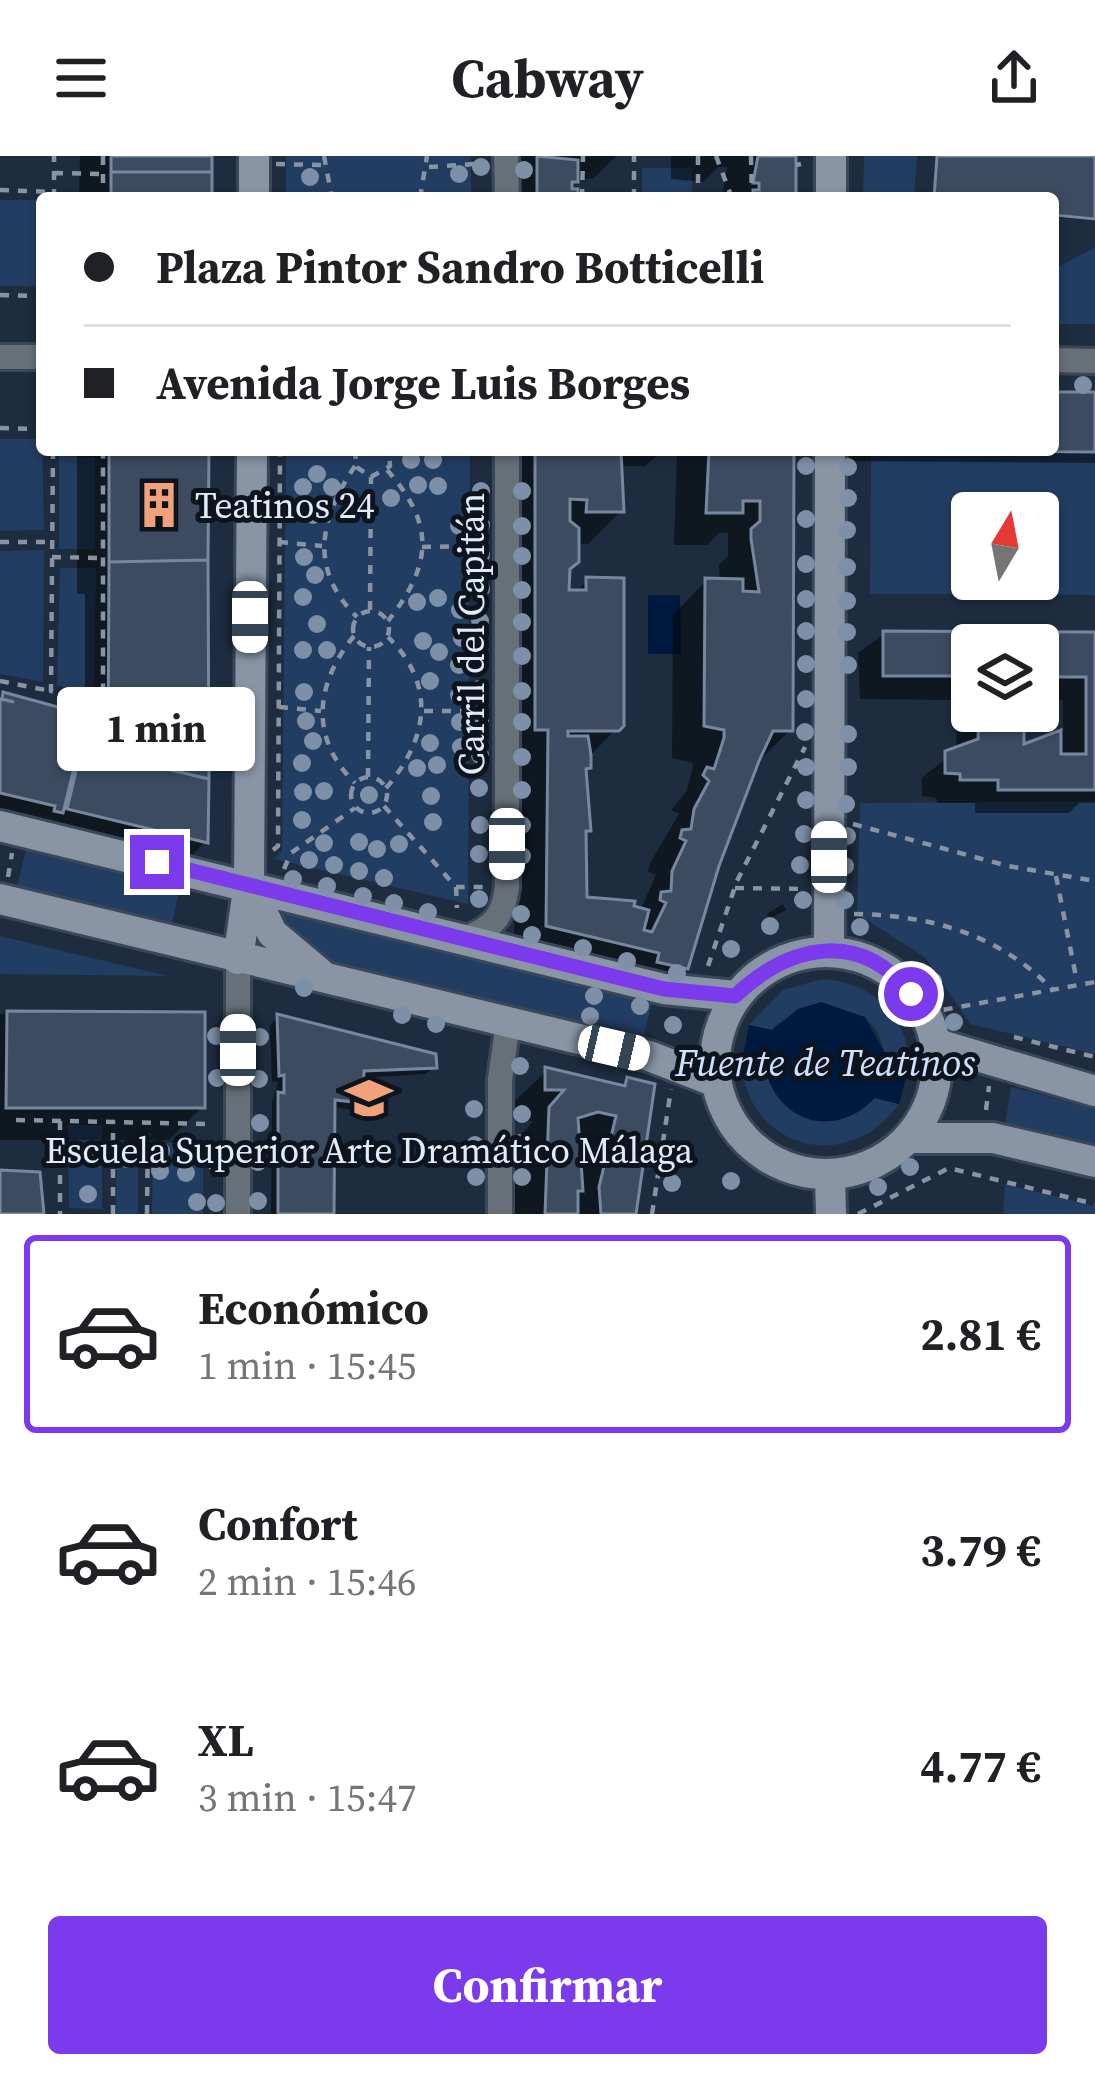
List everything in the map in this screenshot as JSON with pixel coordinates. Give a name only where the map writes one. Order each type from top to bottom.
[{"type":"main road","points":[[256,192],[265,160]]},
{"type":"main road","points":[[809,162],[827,192]]},
{"type":"main road","points":[[238,958],[249,884],[252,456]]},
{"type":"main road","points":[[829,950],[830,456]]},
{"type":"main road","points":[[0,826],[699,994],[735,996]]},
{"type":"main road","points":[[249,884],[272,933],[327,979]]},
{"type":"main road","points":[[0,899],[674,1064],[716,1082]]},
{"type":"main road","points":[[829,950],[862,956],[896,975],[926,1012],[937,1044],[931,1102],[908,1138],[858,1171],[830,1176],[766,1157],[741,1135],[716,1082],[718,1054],[735,996],[764,969],[806,952],[829,950]]},
{"type":"main road","points":[[937,1044],[1095,1091]]},
{"type":"main road","points":[[908,1138],[993,1138],[1095,1162]]},
{"type":"main road","points":[[830,1176],[831,1214]]},
{"type":"street","points":[[506,156],[507,192]]},
{"type":"street","points":[[0,357],[36,357]]},
{"type":"street","name":"Carril del Capitán","points":[[465,939],[492,927],[504,911],[507,887],[507,456]]},
{"type":"street","points":[[238,958],[238,1214]]},
{"type":"street","points":[[500,1214],[500,1079],[508,1023]]},
{"type":"street","points":[[1004,1066],[1095,1081]]},
{"type":"path","points":[[54,156],[54,192]]},
{"type":"path","points":[[103,156],[103,192]]},
{"type":"path","points":[[324,156],[330,192]]},
{"type":"path","points":[[422,192],[427,156]]},
{"type":"path","points":[[582,192],[583,156]]},
{"type":"path","points":[[634,156],[634,192]]},
{"type":"path","points":[[698,156],[698,192]]},
{"type":"path","points":[[716,156],[730,192]]},
{"type":"path","points":[[751,156],[752,192]]},
{"type":"path","points":[[265,160],[323,165]]},
{"type":"path","points":[[429,167],[475,164]]},
{"type":"path","points":[[54,172],[103,174]]},
{"type":"path","points":[[0,190],[36,193]]},
{"type":"path","points":[[0,295],[36,296]]},
{"type":"path","points":[[0,428],[36,429]]},
{"type":"path","points":[[51,691],[53,456]]},
{"type":"path","points":[[0,681],[103,704],[103,456]]},
{"type":"path","points":[[355,783],[336,764],[322,737],[321,711],[326,680],[354,636],[357,617],[326,575],[322,546],[325,519],[355,466],[356,456]]},
{"type":"path","points":[[389,456],[387,470],[424,528],[419,578],[388,621],[388,637],[424,695],[424,711],[421,735],[386,788],[384,806],[456,886],[457,908]]},
{"type":"path","points":[[355,466],[371,477]]},
{"type":"path","points":[[371,477],[387,470]]},
{"type":"path","points":[[370,610],[371,477]]},
{"type":"path","points":[[0,542],[52,542]]},
{"type":"path","points":[[274,542],[322,546]]},
{"type":"path","points":[[422,547],[477,547]]},
{"type":"path","points":[[52,557],[103,558]]},
{"type":"path","points":[[357,617],[370,610]]},
{"type":"path","points":[[370,610],[388,621]]},
{"type":"path","points":[[354,636],[369,647]]},
{"type":"path","points":[[369,647],[388,637]]},
{"type":"path","points":[[368,777],[369,647]]},
{"type":"path","points":[[271,706],[321,711]]},
{"type":"path","points":[[424,711],[476,711]]},
{"type":"path","points":[[699,994],[735,888],[794,760],[829,717]]},
{"type":"path","points":[[368,777],[355,783],[351,796],[356,808],[368,814],[384,806]]},
{"type":"path","points":[[368,777],[386,788]]},
{"type":"path","points":[[284,869],[292,853],[356,808]]},
{"type":"path","points":[[829,825],[860,824],[1056,876],[1095,881]]},
{"type":"path","points":[[282,851],[292,853]]},
{"type":"path","points":[[1056,876],[1077,982]]},
{"type":"path","points":[[456,886],[474,887]]},
{"type":"path","points":[[735,888],[812,889]]},
{"type":"path","points":[[848,915],[925,920],[965,930],[1031,968],[1053,990]]},
{"type":"path","points":[[926,1012],[1095,982]]},
{"type":"path","points":[[652,1214],[674,1064]]},
{"type":"path","points":[[16,1120],[210,1124]]},
{"type":"path","points":[[60,1121],[61,1214]]},
{"type":"path","points":[[113,1121],[113,1214]]},
{"type":"path","points":[[147,1214],[148,1122]]},
{"type":"path","points":[[858,1214],[949,1168],[1095,1204]]},
{"type":"shaded area","points":[[286,156],[471,156],[471,192],[286,192]]},
{"type":"shaded area","points":[[864,156],[917,156],[914,192],[863,192]]},
{"type":"shaded area","points":[[642,168],[692,168],[692,192],[642,192]]},
{"type":"shaded area","points":[[0,200],[36,200],[36,286],[0,286]]},
{"type":"shaded area","points":[[1095,247],[1095,324],[1059,324],[1059,267]]},
{"type":"shaded area","points":[[1059,392],[1095,392],[1095,595],[1059,595],[1059,492],[951,492],[951,594],[870,594],[871,456],[1059,456]]},
{"type":"shaded area","points":[[0,439],[36,439],[36,456],[42,456],[44,530],[0,531]]},
{"type":"shaded area","points":[[59,456],[95,457],[95,549],[59,549]]},
{"type":"shaded area","points":[[286,456],[470,456],[468,904],[274,859],[282,851]]},
{"type":"shaded area","points":[[44,550],[43,682],[0,674],[0,551]]},
{"type":"shaded area","points":[[60,568],[96,568],[94,696],[57,685]]},
{"type":"shaded area","points":[[1095,801],[1095,1054],[970,1024],[926,958],[857,914],[860,803]]},
{"type":"shaded area","points":[[26,850],[180,887],[172,923],[17,887]]},
{"type":"shaded area","points":[[272,909],[653,999],[643,1038],[332,964],[294,939]]},
{"type":"shaded area","points":[[0,936],[168,976],[0,974]]},
{"type":"shaded area","points":[[822,979],[856,986],[883,1003],[901,1029],[910,1063],[887,1058],[877,1031],[865,1017],[778,1023],[772,1031],[749,1025],[783,990]]},
{"type":"shaded area","points":[[741,1067],[766,1072],[784,1103],[812,1119],[844,1118],[874,1098],[899,1104],[879,1126],[855,1139],[831,1145],[806,1143],[783,1134],[764,1118],[749,1096]]},
{"type":"shaded area","points":[[1011,1087],[1095,1109],[1095,1149],[1005,1125]]},
{"type":"shaded area","points":[[68,1125],[102,1125],[102,1209],[69,1208]]},
{"type":"shaded area","points":[[117,1142],[138,1142],[138,1214],[116,1214]]},
{"type":"shaded area","points":[[153,1143],[203,1143],[203,1214],[152,1214]]},
{"type":"shaded area","points":[[1005,1184],[1095,1206],[1095,1214],[1003,1214]]},
{"type":"water","points":[[648,595],[680,595],[681,654],[648,654]]},
{"type":"water","name":"Fuente de Teatinos","points":[[821,1002],[865,1017],[887,1057],[910,1063],[899,1104],[875,1098],[844,1118],[812,1120],[784,1104],[766,1073],[741,1067],[749,1025],[772,1030],[798,1009]]},
{"type":"building","points":[[111,156],[212,156],[212,172],[111,172]]},
{"type":"building","points":[[537,156],[578,160],[578,182],[572,182],[572,189],[578,192],[537,192]]},
{"type":"building","points":[[758,156],[796,156],[796,192],[753,192],[759,190],[759,183],[753,183]]},
{"type":"building","points":[[937,156],[1095,156],[1095,219],[1059,216],[1059,192],[934,192]]},
{"type":"building","points":[[111,172],[212,172],[212,192],[111,192]]},
{"type":"building","points":[[1059,392],[1095,392],[1095,452],[1059,452]]},
{"type":"building","name":"Teatinos 24","points":[[109,456],[209,456],[208,560],[109,562]]},
{"type":"building","points":[[535,456],[621,456],[624,512],[586,512],[587,500],[570,499],[570,521],[579,528],[579,562],[570,569],[569,590],[586,590],[586,577],[624,578],[624,726],[619,731],[568,731],[568,736],[588,736],[591,755],[591,768],[586,769],[591,831],[586,831],[587,897],[635,901],[634,906],[649,910],[644,930],[652,932],[666,903],[660,900],[661,892],[671,891],[672,871],[686,841],[680,838],[682,830],[691,829],[694,809],[709,781],[703,775],[707,767],[714,769],[724,738],[724,730],[704,726],[705,578],[743,579],[743,591],[759,592],[751,529],[760,521],[760,501],[743,501],[743,513],[706,513],[709,456],[794,456],[793,731],[773,731],[759,761],[719,866],[688,969],[657,962],[659,953],[546,926],[548,730],[535,730]]},
{"type":"building","points":[[208,560],[209,779],[108,755],[109,562]]},
{"type":"building","points":[[883,631],[951,631],[951,676],[883,676]]},
{"type":"building","points":[[1059,632],[1095,632],[1095,790],[998,790],[998,780],[960,780],[960,774],[945,773],[945,751],[978,739],[978,732],[1024,732],[1024,744],[1061,730],[1061,754],[1086,754],[1086,677],[1059,677]]},
{"type":"building","points":[[3,692],[87,715],[63,813],[54,811],[55,806],[0,793],[0,699],[14,702],[2,699]]},
{"type":"building","points":[[88,721],[108,725],[108,755],[209,779],[208,843],[67,809]]},
{"type":"building","points":[[7,1011],[205,1012],[205,1108],[6,1108]]},
{"type":"building","points":[[277,1014],[436,1054],[437,1068],[364,1071],[363,1103],[335,1100],[334,1214],[278,1214],[278,1092],[284,1093],[284,1075],[279,1076]]},
{"type":"building","points":[[545,1067],[625,1086],[627,1077],[655,1084],[636,1214],[601,1214],[599,1187],[616,1116],[598,1112],[578,1118],[583,1191],[578,1191],[578,1214],[545,1214],[549,1107],[564,1090],[545,1090]]},
{"type":"building","points":[[0,1170],[40,1172],[44,1214],[0,1214]]},
{"type":"place","name":"Teatinos 24","points":[[159,505]]},
{"type":"place","name":"Escuela Superior Arte Dramático Málaga","points":[[369,1098]]},
{"type":"route","points":[[157,862],[664,989],[735,996],[764,969],[806,952],[829,950],[862,956],[896,975],[911,994]]}]
